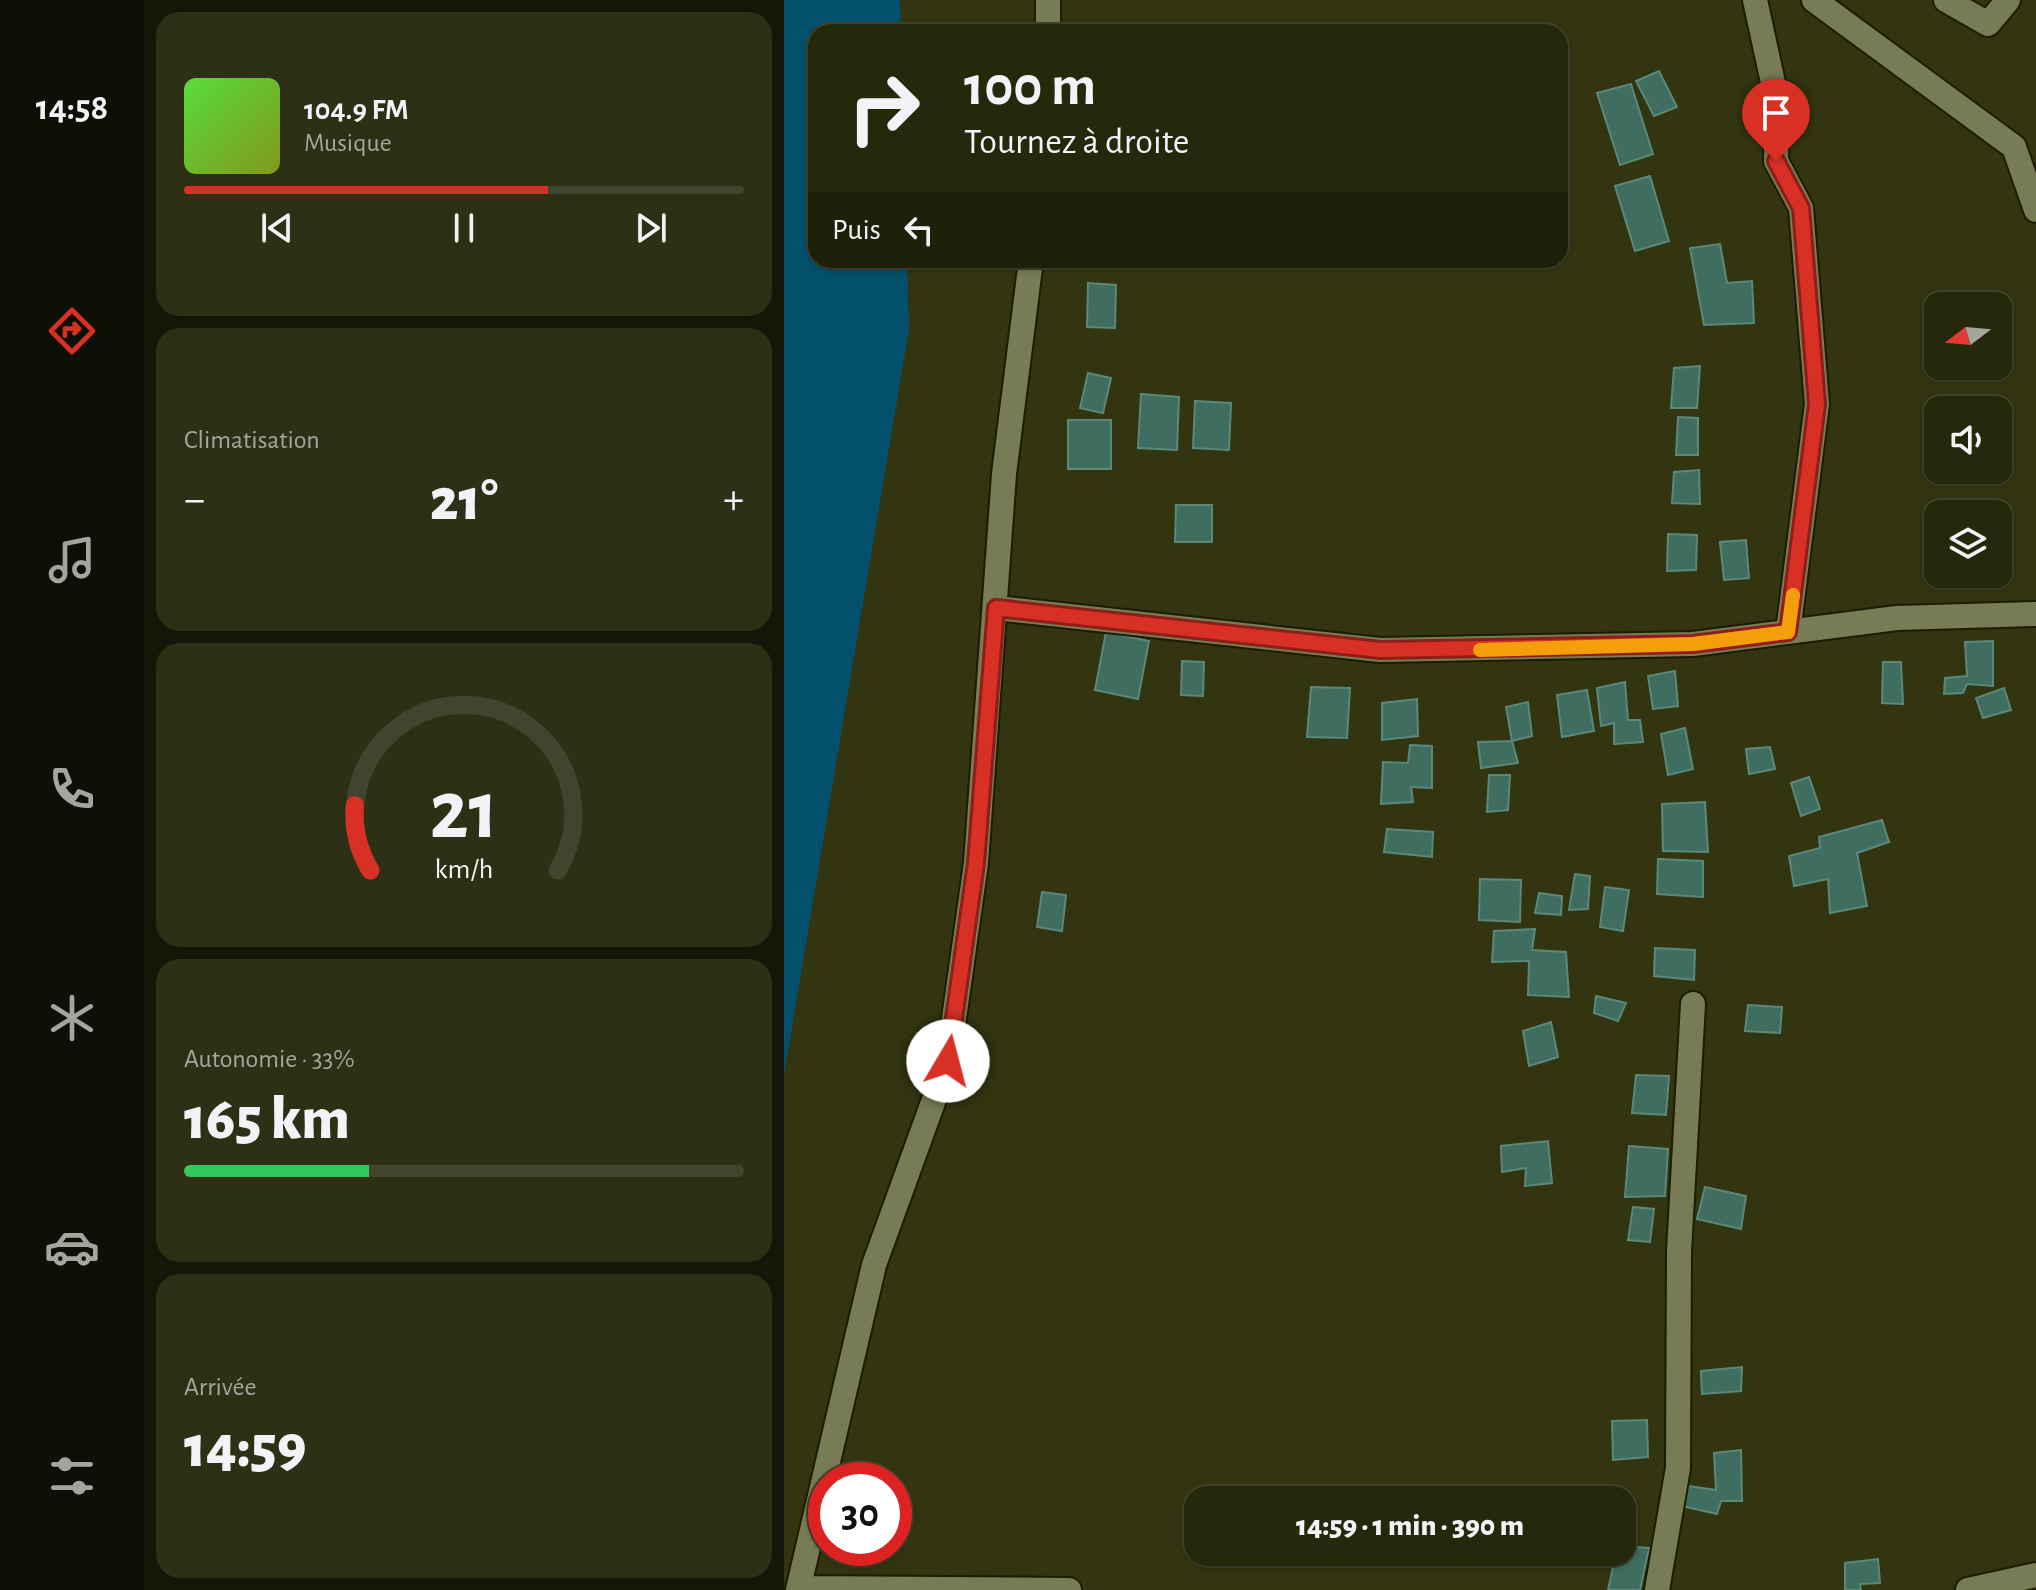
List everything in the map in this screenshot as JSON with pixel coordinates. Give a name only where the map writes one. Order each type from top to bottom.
[{"type":"street","points":[[1048,0],[1048,24]]},
{"type":"street","points":[[1755,0],[1777,101],[1776,161],[1801,208],[1817,404],[1788,632]]},
{"type":"street","points":[[1814,0],[2014,147],[2036,210]]},
{"type":"street","points":[[1946,0],[1988,24],[2008,0]]},
{"type":"street","points":[[1030,268],[1004,474],[976,863],[948,1061],[874,1265],[798,1589],[1069,1590]]},
{"type":"street","points":[[996,608],[1380,650],[1693,644],[1897,618],[2036,614]]},
{"type":"street","points":[[1657,1590],[1678,1468],[1679,1251],[1693,1004]]},
{"type":"street","points":[[1968,1590],[2036,1575]]},
{"type":"water","points":[[784,0],[900,0],[901,24],[808,24],[808,268],[907,268],[909,329],[784,1075]]},
{"type":"building","points":[[1659,71],[1677,107],[1654,116],[1636,81]]},
{"type":"building","points":[[1631,84],[1653,154],[1620,165],[1597,93]]},
{"type":"building","points":[[1650,176],[1669,241],[1635,251],[1615,186]]},
{"type":"building","points":[[1720,244],[1727,283],[1752,281],[1754,323],[1704,325],[1690,248]]},
{"type":"building","points":[[1088,283],[1116,285],[1115,328],[1087,327]]},
{"type":"building","points":[[1700,366],[1697,408],[1671,408],[1674,368]]},
{"type":"building","points":[[1088,373],[1111,378],[1103,413],[1080,408]]},
{"type":"building","points":[[1141,394],[1179,397],[1177,450],[1138,448]]},
{"type":"building","points":[[1195,401],[1231,403],[1229,450],[1193,448]]},
{"type":"building","points":[[1678,417],[1698,418],[1698,455],[1676,455]]},
{"type":"building","points":[[1068,420],[1111,420],[1111,469],[1068,469]]},
{"type":"building","points":[[1699,470],[1700,504],[1672,503],[1674,472]]},
{"type":"building","points":[[1176,505],[1212,505],[1212,542],[1175,542]]},
{"type":"building","points":[[1668,534],[1697,535],[1696,570],[1667,571]]},
{"type":"building","points":[[1746,540],[1749,578],[1724,580],[1720,542]]},
{"type":"building","points":[[1106,632],[1149,641],[1138,699],[1095,690]]},
{"type":"building","points":[[1993,641],[1993,686],[1967,684],[1963,693],[1944,694],[1945,678],[1967,676],[1965,642]]},
{"type":"building","points":[[1182,661],[1204,662],[1203,696],[1181,695]]},
{"type":"building","points":[[1883,662],[1901,662],[1903,704],[1882,703]]},
{"type":"building","points":[[1675,671],[1678,706],[1653,709],[1648,676]]},
{"type":"building","points":[[1625,682],[1628,720],[1640,720],[1643,742],[1614,744],[1614,723],[1601,726],[1597,688]]},
{"type":"building","points":[[1311,687],[1350,688],[1347,738],[1307,737]]},
{"type":"building","points":[[2004,688],[2011,710],[1983,718],[1976,698]]},
{"type":"building","points":[[1587,690],[1594,731],[1562,737],[1557,695]]},
{"type":"building","points":[[1417,699],[1418,736],[1382,740],[1382,703]]},
{"type":"building","points":[[1528,702],[1532,736],[1512,741],[1506,707]]},
{"type":"building","points":[[1685,728],[1693,769],[1668,775],[1661,734]]},
{"type":"building","points":[[1512,741],[1518,763],[1481,768],[1478,742]]},
{"type":"building","points":[[1410,745],[1432,746],[1432,788],[1411,787],[1413,802],[1381,804],[1383,762],[1408,763]]},
{"type":"building","points":[[1770,747],[1775,769],[1749,774],[1746,749]]},
{"type":"building","points":[[1489,775],[1510,775],[1508,810],[1487,812]]},
{"type":"building","points":[[1809,777],[1820,809],[1801,816],[1791,783]]},
{"type":"building","points":[[1705,802],[1708,852],[1663,851],[1662,804]]},
{"type":"building","points":[[1882,820],[1889,842],[1857,853],[1867,906],[1830,913],[1828,879],[1794,886],[1789,856],[1820,848],[1819,837]]},
{"type":"building","points":[[1387,829],[1433,832],[1432,857],[1384,852]]},
{"type":"building","points":[[1658,859],[1703,861],[1703,897],[1657,894]]},
{"type":"building","points":[[1575,874],[1590,876],[1588,909],[1569,910]]},
{"type":"building","points":[[1480,879],[1521,880],[1520,922],[1479,920]]},
{"type":"building","points":[[1605,887],[1629,890],[1623,931],[1600,927]]},
{"type":"building","points":[[1042,892],[1066,895],[1062,931],[1037,927]]},
{"type":"building","points":[[1539,893],[1562,896],[1561,915],[1535,913]]},
{"type":"building","points":[[1535,929],[1532,950],[1566,952],[1569,997],[1528,995],[1529,961],[1492,962],[1494,931]]},
{"type":"building","points":[[1655,948],[1695,950],[1694,980],[1654,976]]},
{"type":"building","points":[[1596,996],[1626,1003],[1618,1021],[1594,1013]]},
{"type":"building","points":[[1748,1005],[1782,1007],[1780,1033],[1745,1031]]},
{"type":"building","points":[[1551,1022],[1558,1057],[1529,1066],[1523,1031]]},
{"type":"building","points":[[1636,1075],[1669,1076],[1666,1115],[1632,1113]]},
{"type":"building","points":[[1548,1141],[1552,1183],[1525,1186],[1526,1168],[1502,1172],[1501,1146]]},
{"type":"building","points":[[1629,1146],[1668,1149],[1665,1196],[1625,1197]]},
{"type":"building","points":[[1705,1187],[1746,1196],[1741,1229],[1697,1219]]},
{"type":"building","points":[[1633,1207],[1654,1209],[1650,1242],[1628,1240]]},
{"type":"building","points":[[1742,1367],[1741,1391],[1702,1394],[1701,1371]]},
{"type":"building","points":[[1647,1420],[1648,1457],[1613,1460],[1612,1421]]},
{"type":"building","points":[[1741,1450],[1742,1501],[1721,1501],[1717,1514],[1682,1506],[1689,1486],[1716,1490],[1714,1453]]},
{"type":"building","points":[[1636,1547],[1649,1548],[1640,1590],[1608,1590],[1613,1567],[1607,1566],[1636,1566]]},
{"type":"building","points":[[1878,1559],[1880,1583],[1860,1584],[1861,1590],[1845,1590],[1845,1563]]},
{"type":"slow traffic","points":[[1480,650],[1693,644],[1788,632],[1793,595]]},
{"type":"route","points":[[948,1061],[976,863],[996,608],[1380,650],[1520,650],[1693,644],[1788,632],[1817,404],[1801,208],[1776,161]]}]
